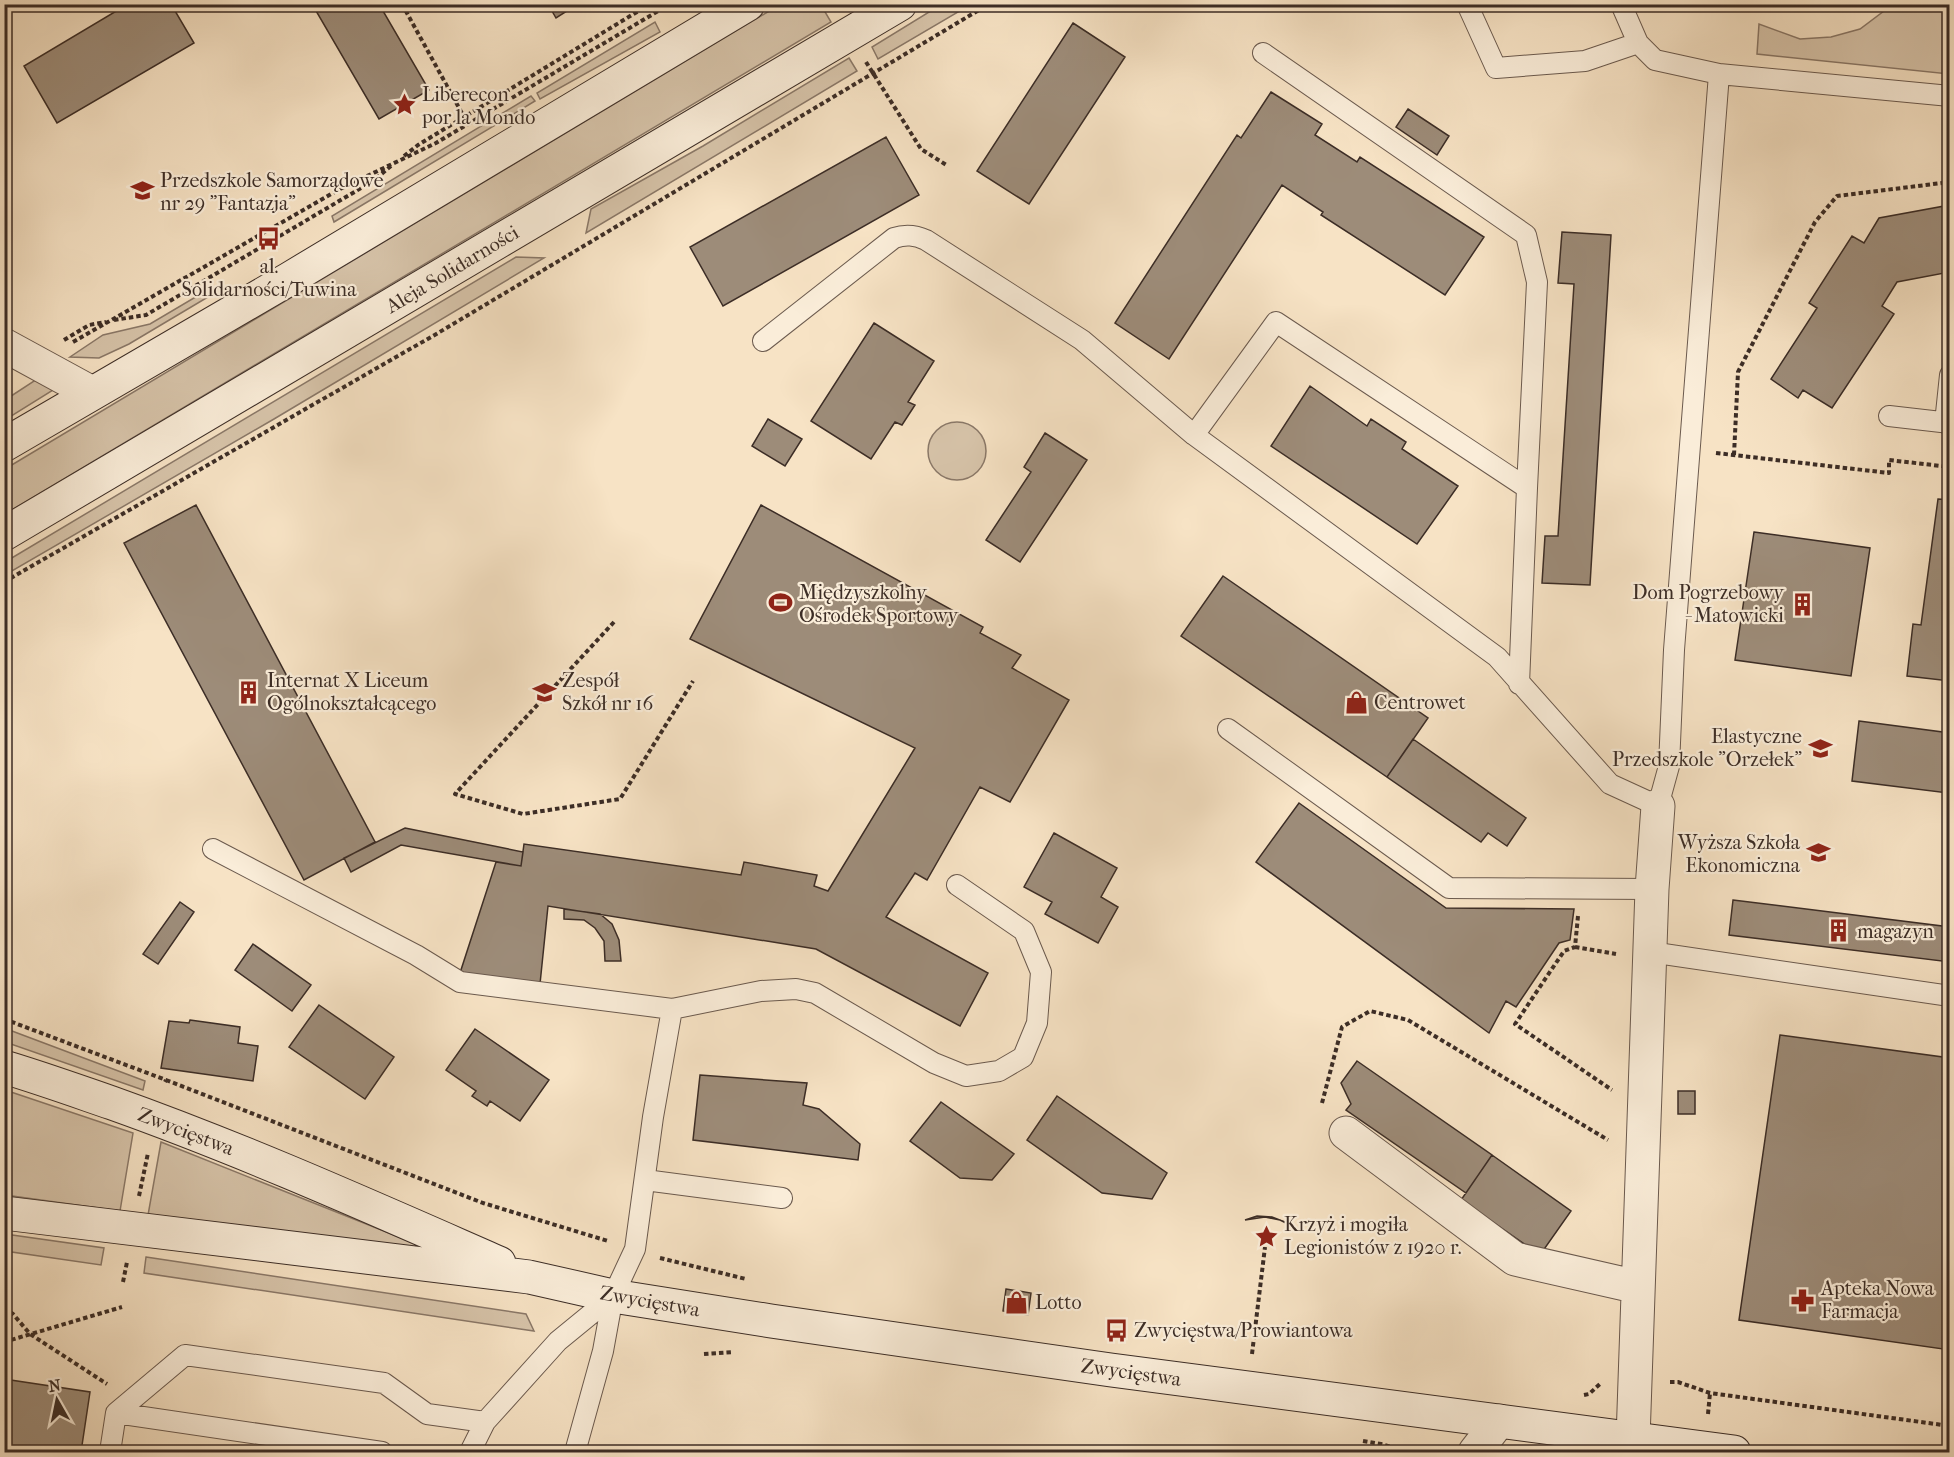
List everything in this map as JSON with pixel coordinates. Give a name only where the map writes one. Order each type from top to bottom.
[{"type":"street","points":[[4,445],[299,273],[748,4]]},
{"type":"street","name":"Aleja Solidarności","points":[[4,534],[900,4]]},
{"type":"street","points":[[23,356],[92,393]]},
{"type":"street","points":[[1633,1440],[1652,889],[1658,806]]},
{"type":"street","name":"Zwycięstwa","points":[[4,1067],[156,1119],[300,1176],[529,1277]]},
{"type":"street","points":[[1346,1132],[1515,1259],[1638,1287]]},
{"type":"street","name":"Zwycięstwa","points":[[4,1213],[529,1277],[613,1296],[1053,1361],[1500,1437],[1633,1440],[1734,1452]]},
{"type":"street","points":[[1475,1452],[1500,1437]]},
{"type":"lane","points":[[1467,4],[1496,68],[1585,61],[1638,43]]},
{"type":"lane","points":[[1621,4],[1638,43],[1655,60],[1719,74],[1950,96]]},
{"type":"lane","points":[[1263,53],[1526,235],[1537,282],[1520,684]]},
{"type":"lane","points":[[763,341],[894,238],[903,235],[926,240],[1082,340],[1194,435],[1497,657],[1610,783],[1658,806],[1669,766],[1674,650],[1719,74]]},
{"type":"lane","points":[[1194,435],[1276,322],[1527,488]]},
{"type":"lane","points":[[1889,416],[1947,423],[1950,375]]},
{"type":"lane","points":[[1228,729],[1449,888],[1652,889]]},
{"type":"lane","points":[[213,849],[416,955],[460,982],[672,1009],[761,991],[795,989],[815,993],[934,1063],[966,1076],[999,1071],[1023,1057],[1037,1023],[1041,972],[1024,930],[957,885]]},
{"type":"lane","points":[[1650,952],[1950,996]]},
{"type":"lane","points":[[575,1452],[603,1351],[613,1296],[635,1249],[653,1117],[672,1009]]},
{"type":"lane","points":[[645,1180],[782,1198]]},
{"type":"lane","points":[[470,1452],[485,1422],[558,1341],[613,1296]]},
{"type":"lane","points":[[110,1452],[116,1413],[185,1355],[384,1383],[427,1414],[485,1422]]},
{"type":"lane","points":[[116,1413],[382,1452]]},
{"type":"path","points":[[402,4],[464,117]]},
{"type":"path","points":[[633,4],[637,12]]},
{"type":"path","points":[[111,321],[146,315],[373,181],[418,145],[650,4]]},
{"type":"path","points":[[23,356],[111,321],[340,189],[436,143],[670,4]]},
{"type":"path","points":[[4,582],[438,333],[989,4]]},
{"type":"path","points":[[873,73],[921,148],[948,166]]},
{"type":"path","points":[[1734,455],[1738,372],[1815,222],[1837,196],[1950,182]]},
{"type":"path","points":[[1716,453],[1889,472],[1889,459],[1950,467]]},
{"type":"path","points":[[614,622],[455,794],[523,814],[620,799],[693,681]]},
{"type":"path","points":[[1575,947],[1580,889]]},
{"type":"path","points":[[1589,949],[1575,947],[1564,951],[1515,1024],[1617,1094],[1645,1106]]},
{"type":"path","points":[[1322,1103],[1342,1027],[1370,1011],[1408,1020],[1643,1159]]},
{"type":"path","points":[[166,1080],[483,1203],[671,1262],[757,1282]]},
{"type":"path","points":[[1252,1355],[1265,1247]]},
{"type":"path","points":[[4,1342],[122,1307]]},
{"type":"path","points":[[4,1308],[13,1314],[30,1334],[107,1385]]},
{"type":"path","points":[[1578,1397],[1589,1394],[1609,1375],[1678,1382],[1710,1393],[1950,1426]]},
{"type":"shaded area","points":[[781,4],[821,5],[831,22],[5,514],[5,469]]},
{"type":"shaded area","points":[[942,4],[970,5],[878,59],[872,47]]},
{"type":"shaded area","points":[[1892,5],[1949,5],[1949,74],[1757,54],[1759,24],[1800,39],[1831,37],[1860,29]]},
{"type":"shaded area","points":[[655,22],[660,32],[540,99],[537,93]]},
{"type":"shaded area","points":[[849,58],[857,71],[586,233],[591,209],[703,146]]},
{"type":"shaded area","points":[[531,96],[535,101],[334,222],[332,216]]},
{"type":"shaded area","points":[[516,257],[544,258],[274,419],[5,575],[5,562]]},
{"type":"shaded area","points":[[204,292],[208,297],[129,344],[99,358],[70,357],[103,335],[150,324]]},
{"type":"shaded area","points":[[37,379],[58,387],[5,420],[5,400]]},
{"type":"shaded area","points":[[957,422],[973,427],[981,435],[986,451],[981,467],[973,475],[957,480],[941,475],[933,467],[928,451],[933,435],[941,427]]},
{"type":"shaded area","points":[[4,1028],[145,1081],[143,1090],[5,1042]]},
{"type":"shaded area","points":[[5,1090],[133,1133],[120,1211],[5,1195]]},
{"type":"shaded area","points":[[161,1142],[444,1255],[148,1215]]},
{"type":"shaded area","points":[[5,1234],[104,1248],[101,1265],[5,1251]]},
{"type":"shaded area","points":[[146,1257],[526,1314],[534,1331],[144,1273]]},
{"type":"building","points":[[128,4],[171,4],[194,43],[57,123],[24,66]]},
{"type":"building","points":[[312,4],[379,4],[429,90],[379,119]]},
{"type":"building","points":[[548,4],[578,4],[556,18]]},
{"type":"building","points":[[1073,23],[1125,57],[1029,204],[977,171]]},
{"type":"building","points":[[1271,92],[1322,124],[1315,135],[1357,162],[1360,157],[1484,237],[1445,295],[1321,215],[1323,212],[1282,185],[1169,359],[1115,323],[1237,135],[1241,138]]},
{"type":"building","points":[[1408,109],[1449,136],[1437,155],[1396,127]]},
{"type":"building","points":[[886,137],[919,195],[723,306],[690,247]]},
{"type":"building","points":[[1950,205],[1950,272],[1897,282],[1882,306],[1894,314],[1832,408],[1803,390],[1798,398],[1771,379],[1817,308],[1809,303],[1852,236],[1864,243],[1879,218]]},
{"type":"building","points":[[1562,232],[1611,235],[1590,585],[1542,583],[1545,536],[1558,536],[1574,284],[1558,283]]},
{"type":"building","points":[[874,323],[934,361],[908,402],[915,405],[902,425],[895,422],[871,459],[811,421]]},
{"type":"building","points":[[1310,386],[1367,426],[1371,419],[1406,442],[1402,449],[1458,486],[1417,544],[1271,446]]},
{"type":"building","points":[[768,419],[802,439],[785,466],[752,446]]},
{"type":"building","points":[[1045,433],[1087,460],[1020,562],[986,540],[1031,472],[1024,467]]},
{"type":"building","points":[[1938,499],[1950,500],[1950,681],[1907,676],[1913,624],[1921,625]]},
{"type":"building","name":"Internat X Liceum Ogólnokształcącego","points":[[196,505],[375,842],[304,880],[124,543]]},
{"type":"building","points":[[761,505],[983,627],[980,633],[1021,655],[1012,668],[1069,700],[1010,802],[980,787],[927,880],[915,873],[886,917],[988,973],[960,1026],[816,949],[548,906],[540,984],[460,973],[496,862],[521,866],[524,844],[741,875],[744,862],[817,875],[814,886],[828,891],[915,748],[690,639]]},
{"type":"building","name":"Dom Pogrzebowy - Matowicki","points":[[1754,532],[1870,548],[1851,676],[1735,660]]},
{"type":"building","points":[[1223,576],[1428,718],[1387,777],[1181,636]]},
{"type":"building","points":[[1859,721],[1950,733],[1948,793],[1852,781]]},
{"type":"building","points":[[1413,739],[1526,818],[1507,846],[1488,833],[1481,842],[1387,777]]},
{"type":"building","points":[[1299,803],[1446,908],[1574,909],[1570,940],[1559,943],[1516,1007],[1506,1001],[1489,1033],[1256,862]]},
{"type":"building","points":[[405,828],[523,852],[521,866],[401,845],[351,872],[344,858]]},
{"type":"building","points":[[1054,833],[1117,868],[1101,897],[1118,907],[1098,943],[1045,914],[1052,902],[1024,887]]},
{"type":"building","name":"magazyn","points":[[1733,900],[1950,927],[1950,962],[1729,935]]},
{"type":"building","points":[[180,902],[194,912],[158,964],[143,954]]},
{"type":"building","points":[[564,909],[600,914],[612,924],[619,940],[621,961],[605,961],[604,941],[595,928],[584,920],[564,919]]},
{"type":"building","points":[[253,944],[311,985],[292,1011],[235,970]]},
{"type":"building","points":[[319,1005],[394,1057],[365,1099],[289,1047]]},
{"type":"building","points":[[190,1020],[240,1027],[238,1043],[258,1046],[253,1081],[161,1068],[169,1021],[189,1023]]},
{"type":"building","points":[[475,1029],[549,1080],[520,1121],[490,1101],[487,1106],[472,1096],[476,1091],[446,1070]]},
{"type":"building","points":[[1780,1035],[1950,1058],[1950,1350],[1739,1320]]},
{"type":"building","points":[[1357,1061],[1492,1155],[1466,1193],[1346,1110],[1351,1104],[1341,1083]]},
{"type":"building","points":[[700,1075],[807,1083],[803,1105],[819,1109],[860,1144],[858,1160],[693,1140]]},
{"type":"building","points":[[1678,1091],[1695,1091],[1695,1114],[1678,1114]]},
{"type":"building","points":[[1057,1096],[1167,1173],[1152,1199],[1102,1193],[1027,1140]]},
{"type":"building","points":[[941,1102],[1014,1154],[992,1180],[960,1178],[910,1141]]},
{"type":"building","points":[[1492,1155],[1571,1211],[1540,1255],[1461,1200]]},
{"type":"building","points":[[1257,1216],[1272,1217],[1280,1220],[1265,1217],[1245,1220]]},
{"type":"building","name":"Lotto","points":[[1006,1289],[1031,1293],[1028,1315],[1003,1311]]},
{"type":"building","points":[[4,1379],[90,1392],[81,1452],[4,1452]]},
{"type":"place","name":"Liberecon por la Mondo","points":[[404,105]]},
{"type":"place","name":"Przedszkole Samorządowe nr 29 \"Fantazja\"","points":[[142,191]]},
{"type":"place","name":"al. Solidarności/Tuwina","points":[[269,238]]},
{"type":"place","name":"Międzyszkolny Ośrodek Sportowy","points":[[781,603]]},
{"type":"place","name":"Dom Pogrzebowy - Matowicki","points":[[1802,604]]},
{"type":"place","name":"Internat X Liceum Ogólnokształcącego","points":[[249,692]]},
{"type":"place","name":"Zespół Szkół nr 16","points":[[544,692]]},
{"type":"place","name":"Centrowet","points":[[1356,702]]},
{"type":"place","name":"Elastyczne Przedszkole \"Orzełek\"","points":[[1820,748]]},
{"type":"place","name":"Wyższa Szkoła Ekonomiczna","points":[[1818,853]]},
{"type":"place","name":"magazyn","points":[[1839,931]]},
{"type":"place","name":"Krzyż i mogiła Legionistów z 1920 r.","points":[[1266,1236]]},
{"type":"place","name":"Apteka Nowa Farmacja","points":[[1803,1300]]},
{"type":"place","name":"Lotto","points":[[1017,1302]]},
{"type":"place","name":"Zwycięstwa/Prowiantowa","points":[[1116,1330]]}]
